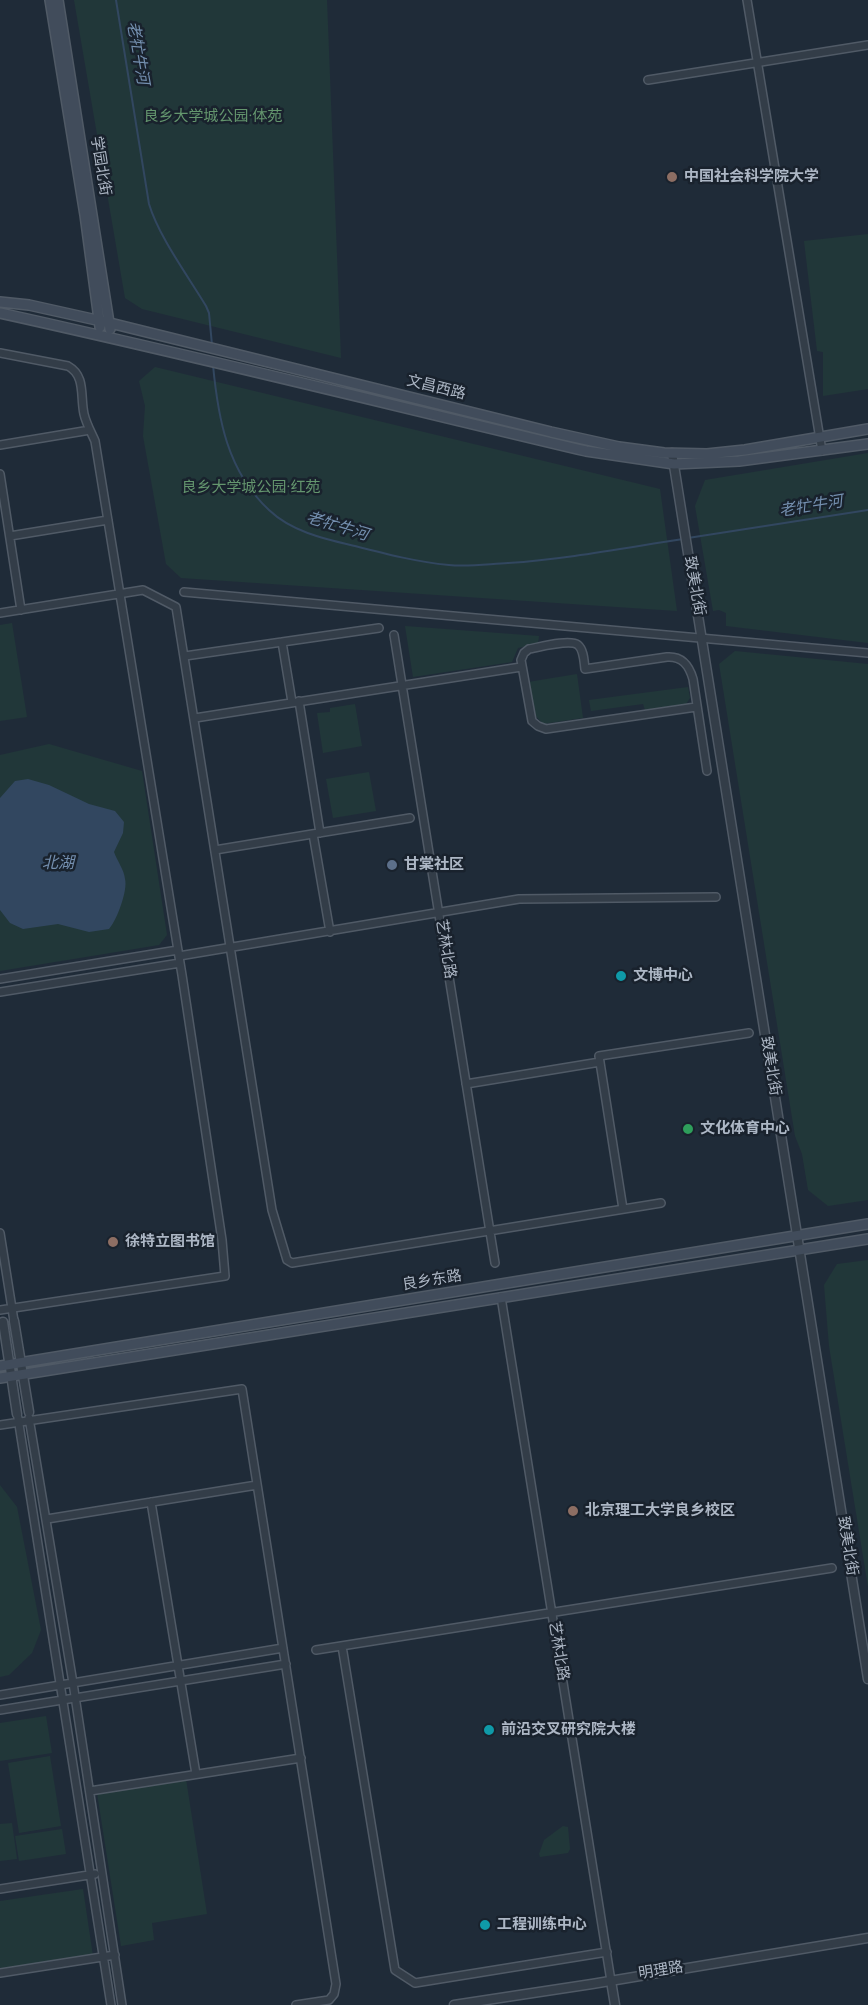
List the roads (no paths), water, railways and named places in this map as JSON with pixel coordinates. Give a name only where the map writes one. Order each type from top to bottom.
[{"type":"main road","name":"学园北街","points":[[50,0],[85,215],[105,322],[112,337]]},
{"type":"main road","name":"学园北街","points":[[58,0],[105,322],[102,335]]},
{"type":"main road","name":"文昌西路","points":[[0,302],[29,305],[105,322],[619,447],[707,454],[745,450],[868,429]]},
{"type":"main road","name":"文昌西路","points":[[0,313],[112,337],[586,451],[674,464],[739,461],[868,444]]},
{"type":"main road","name":"良乡东路","points":[[5,1365],[868,1224]]},
{"type":"main road","name":"良乡东路","points":[[0,1378],[868,1239]]},
{"type":"main road","points":[[265,1323],[267,1334]]},
{"type":"street","points":[[747,0],[822,451]]},
{"type":"street","points":[[648,80],[868,45]]},
{"type":"street","points":[[0,353],[68,366],[76,371],[80,378],[84,416],[95,441],[179,956],[222,1240],[225,1276],[0,1309],[3,1322],[5,1365],[11,1376],[18,1418],[111,2005]]},
{"type":"street","points":[[0,445],[90,430]]},
{"type":"street","name":"致美北街","points":[[672,453],[868,1679]]},
{"type":"street","points":[[0,474],[3,507],[10,536],[21,610]]},
{"type":"street","points":[[10,536],[108,520]]},
{"type":"street","points":[[0,613],[143,590],[176,607],[272,1210],[287,1260],[292,1263],[661,1203]]},
{"type":"street","points":[[184,592],[868,653]]},
{"type":"street","points":[[185,656],[379,628]]},
{"type":"street","name":"艺林北路","points":[[394,634],[495,1263]]},
{"type":"street","points":[[282,642],[296,702],[330,932]]},
{"type":"street","points":[[696,707],[546,729],[532,721],[521,667],[524,653],[529,649],[571,642],[578,645],[582,651],[585,669],[674,656],[688,665],[693,679],[706,771]]},
{"type":"street","points":[[195,718],[521,667]]},
{"type":"street","points":[[215,850],[411,818]]},
{"type":"street","points":[[0,979],[231,948],[519,899],[716,897]]},
{"type":"street","points":[[0,992],[179,956]]},
{"type":"street","points":[[623,1209],[599,1056],[749,1033]]},
{"type":"street","points":[[466,1084],[600,1062]]},
{"type":"street","points":[[0,1233],[76,1698],[123,2005]]},
{"type":"street","name":"艺林北路","points":[[501,1297],[615,2005]]},
{"type":"street","points":[[0,1425],[29,1416],[242,1389],[336,1984],[334,1994],[329,2000],[296,2005]]},
{"type":"street","points":[[47,1519],[257,1485]]},
{"type":"street","points":[[151,1502],[196,1774]]},
{"type":"street","points":[[316,1650],[832,1568]]},
{"type":"street","points":[[342,1646],[395,1970],[415,1983],[607,1952]]},
{"type":"street","points":[[0,1695],[283,1648]]},
{"type":"street","points":[[0,1710],[286,1664]]},
{"type":"street","points":[[90,1791],[301,1758]]},
{"type":"street","points":[[0,1889],[102,1873]]},
{"type":"street","name":"明理路","points":[[454,2005],[868,1938]]},
{"type":"street","points":[[0,1973],[115,1955]]},
{"type":"water","name":"北湖","points":[[28,779],[49,785],[89,804],[115,811],[124,822],[123,833],[114,852],[122,868],[126,884],[118,912],[109,929],[89,932],[58,924],[23,929],[10,923],[0,910],[0,798],[15,781]]},
{"type":"waterway","name":"老牤牛河","points":[[116,0],[149,204],[167,243],[206,306],[209,313],[212,345]]},
{"type":"waterway","name":"老牤牛河","points":[[213,365],[218,405],[227,443],[243,478],[255,495],[278,518],[309,534],[402,557],[437,564],[463,566],[552,559],[683,539]]},
{"type":"waterway","name":"老牤牛河","points":[[688,538],[868,510]]},
{"type":"place","name":"中国社会科学院大学","points":[[672,177]]},
{"type":"place","name":"甘棠社区","points":[[392,865]]},
{"type":"place","name":"文博中心","points":[[621,976]]},
{"type":"place","name":"文化体育中心","points":[[688,1129]]},
{"type":"place","name":"徐特立图书馆","points":[[113,1242]]},
{"type":"place","name":"北京理工大学良乡校区","points":[[573,1511]]},
{"type":"place","name":"前沿交叉研究院大楼","points":[[489,1730]]},
{"type":"place","name":"工程训练中心","points":[[485,1925]]},
{"type":"park label","name":"良乡大学城公园·体苑","points":[[213,117]]},
{"type":"park label","name":"良乡大学城公园·红苑","points":[[251,488]]}]
